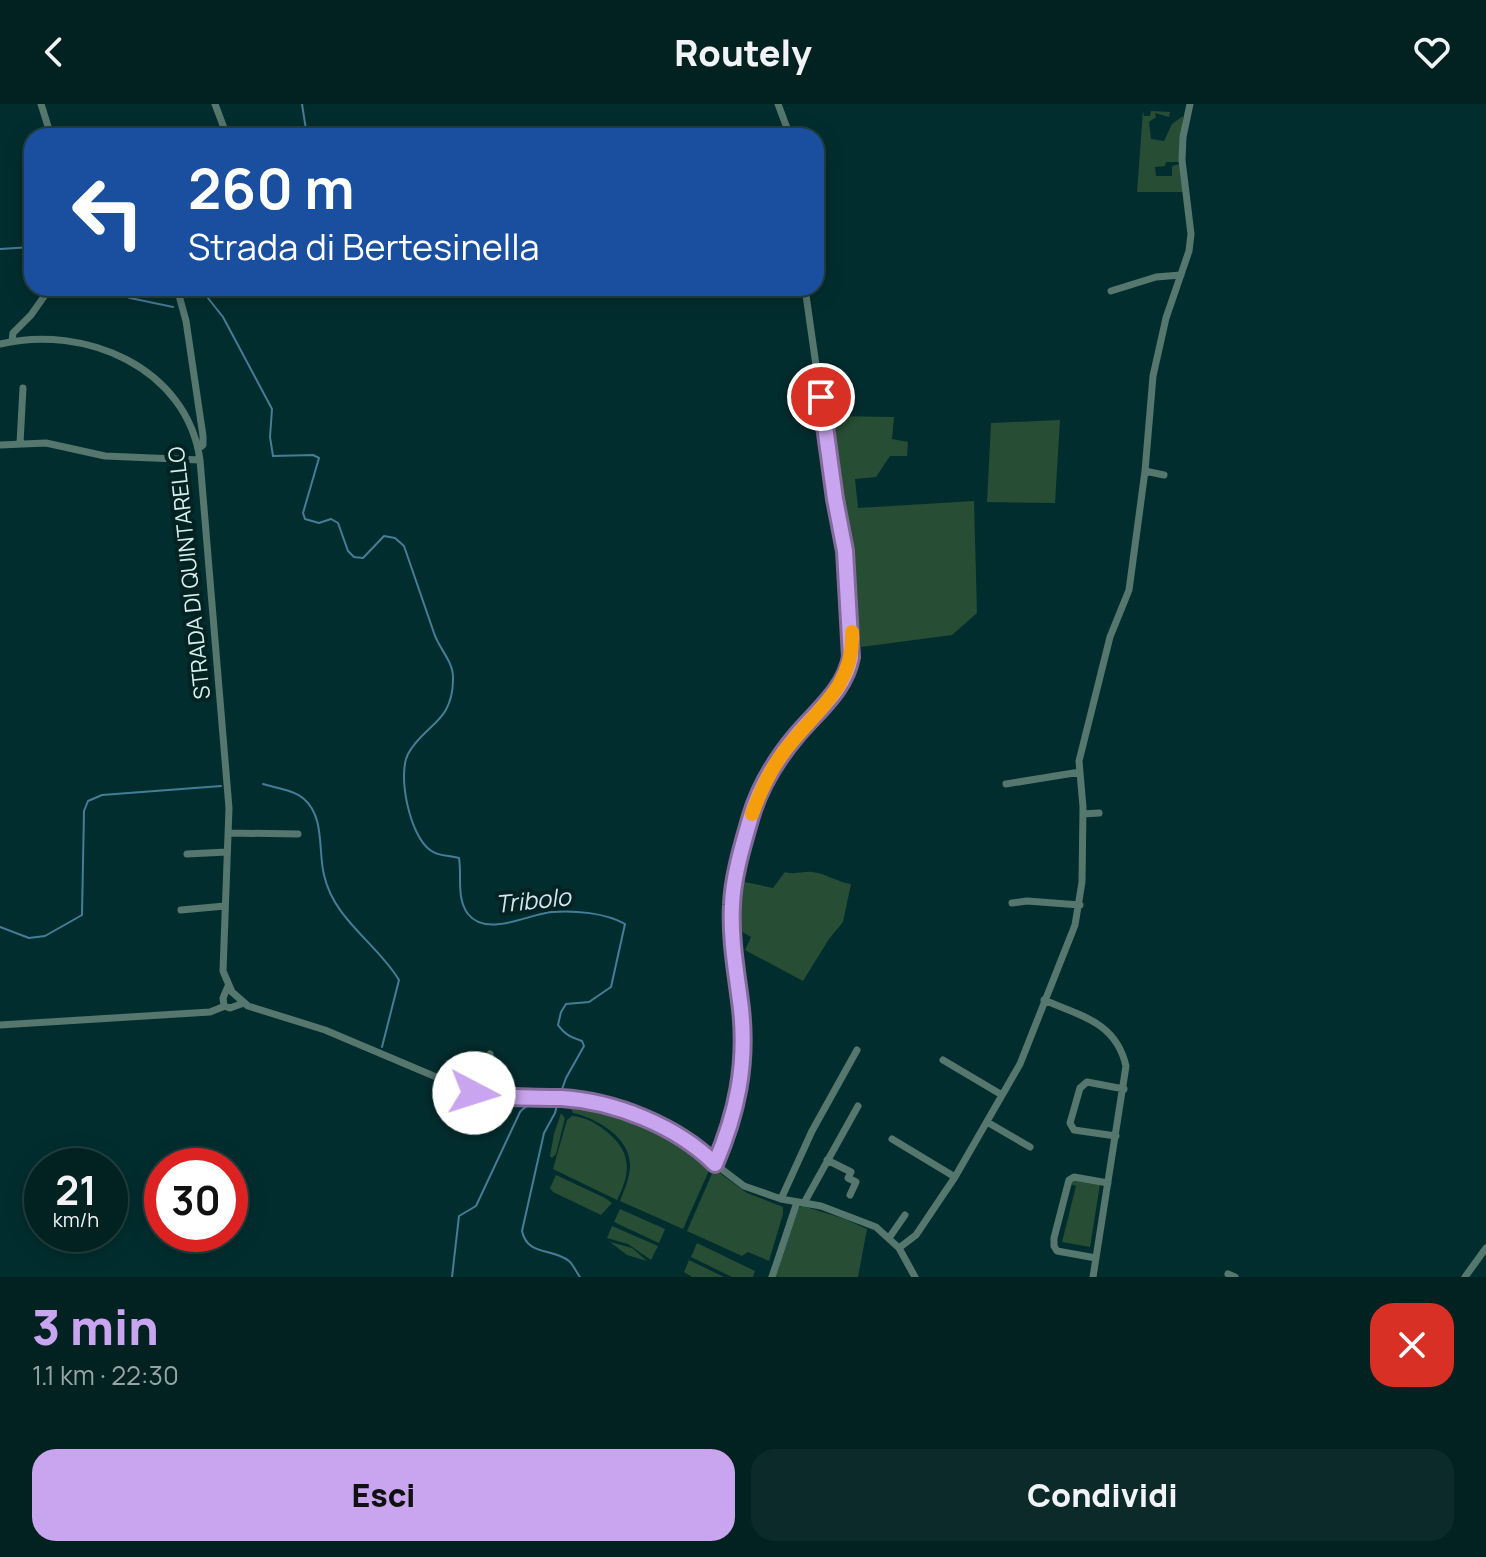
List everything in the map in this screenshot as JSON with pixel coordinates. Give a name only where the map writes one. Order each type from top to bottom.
[{"type":"street","points":[[41,104],[48,128]]},
{"type":"street","points":[[215,104],[224,128]]},
{"type":"street","points":[[778,104],[787,128]]},
{"type":"street","points":[[899,1248],[916,1235],[955,1177],[1020,1064],[1075,925],[1080,905],[1083,814],[1079,761],[1110,637],[1129,590],[1145,471],[1153,376],[1166,318],[1191,234],[1182,160],[1190,104]]},
{"type":"street","points":[[1111,291],[1156,277],[1181,275]]},
{"type":"street","points":[[12,341],[13,333],[44,296]]},
{"type":"street","points":[[179,296],[186,321],[203,436],[203,445],[198,449]]},
{"type":"street","points":[[715,1164],[732,1120],[742,1078],[741,1013],[731,924],[732,902],[752,815],[771,770],[838,688],[849,668],[851,657],[845,551],[806,296]]},
{"type":"street","name":"STRADA DI QUINTARELLO","points":[[0,344],[42,338],[76,341],[103,348],[128,360],[170,393],[186,418],[198,449],[229,833],[223,971],[228,986],[223,998],[225,1006]]},
{"type":"street","points":[[20,443],[23,388]]},
{"type":"street","points":[[0,445],[46,443],[105,456],[200,460]]},
{"type":"street","points":[[1145,471],[1164,475]]},
{"type":"street","points":[[1006,784],[1080,772]]},
{"type":"street","points":[[1083,814],[1099,813]]},
{"type":"street","points":[[229,833],[298,834]]},
{"type":"street","points":[[187,854],[227,852]]},
{"type":"street","points":[[1012,903],[1080,905]]},
{"type":"street","points":[[181,910],[225,906]]},
{"type":"street","points":[[228,986],[244,1003],[325,1030],[481,1095],[559,1098],[607,1106],[640,1118],[674,1135],[744,1186],[781,1199],[851,1216],[876,1227],[899,1248],[915,1277]]},
{"type":"street","points":[[1044,1000],[1100,1024],[1114,1035],[1126,1066],[1093,1277],[1100,1277]]},
{"type":"street","points":[[0,1025],[210,1012],[244,1003]]},
{"type":"street","points":[[781,1199],[806,1142],[857,1050]]},
{"type":"street","points":[[459,1087],[469,1063],[481,1065],[490,1054]]},
{"type":"street","points":[[943,1060],[1002,1095]]},
{"type":"street","points":[[1116,1136],[1074,1130],[1070,1123],[1080,1088],[1087,1082],[1124,1089]]},
{"type":"street","points":[[772,1277],[801,1203],[858,1106]]},
{"type":"street","points":[[987,1122],[1030,1147]]},
{"type":"street","points":[[892,1139],[955,1177]]},
{"type":"street","points":[[827,1160],[851,1172],[848,1178],[856,1182],[850,1195]]},
{"type":"street","points":[[1096,1258],[1057,1251],[1054,1238],[1069,1180],[1074,1177],[1108,1183]]},
{"type":"street","points":[[889,1238],[905,1215]]},
{"type":"street","points":[[1465,1277],[1486,1248]]},
{"type":"green space","points":[[1143,111],[1144,116],[1150,116],[1151,111],[1170,112],[1169,117],[1155,113],[1156,117],[1149,122],[1151,139],[1164,141],[1172,124],[1183,116],[1180,162],[1166,162],[1165,166],[1155,167],[1156,176],[1172,176],[1172,166],[1180,164],[1186,192],[1137,192]]},
{"type":"green space","points":[[828,416],[894,417],[892,439],[908,442],[907,456],[890,456],[876,477],[855,479],[858,508],[974,501],[977,613],[952,635],[861,647],[845,509],[836,495]]},
{"type":"green space","points":[[1060,420],[1055,503],[987,502],[991,423]]},
{"type":"green space","points":[[785,872],[817,873],[851,884],[843,922],[803,981],[745,950],[751,937],[739,930],[739,911],[735,910],[740,881],[773,888]]},
{"type":"green space","points":[[564,1106],[603,1113],[641,1126],[660,1134],[711,1166],[683,1229],[620,1201],[630,1170],[624,1146],[601,1124]]},
{"type":"green space","points":[[561,1113],[565,1118],[556,1154],[552,1158],[554,1134]]},
{"type":"green space","points":[[572,1116],[595,1123],[621,1147],[627,1172],[617,1200],[553,1169],[567,1120]]},
{"type":"green space","points":[[714,1169],[747,1193],[783,1207],[769,1261],[748,1252],[742,1256],[687,1231]]},
{"type":"green space","points":[[556,1175],[612,1203],[601,1215],[553,1192],[550,1188]]},
{"type":"green space","points":[[1074,1180],[1100,1184],[1090,1247],[1062,1242],[1076,1186],[1070,1184]]},
{"type":"green space","points":[[803,1206],[867,1229],[858,1277],[768,1277],[795,1208]]},
{"type":"green space","points":[[620,1209],[665,1229],[659,1243],[614,1222]]},
{"type":"green space","points":[[612,1226],[658,1246],[651,1260],[628,1244],[607,1238]]},
{"type":"green space","points":[[610,1242],[632,1248],[647,1261],[627,1255]]},
{"type":"green space","points":[[697,1243],[755,1271],[753,1277],[732,1277],[691,1257]]},
{"type":"green space","points":[[689,1260],[724,1277],[692,1277],[684,1272]]},
{"type":"waterway","name":"Tribolo","points":[[302,104],[306,128]]},
{"type":"waterway","points":[[0,249],[24,248]]},
{"type":"waterway","points":[[126,296],[173,307]]},
{"type":"waterway","name":"Tribolo","points":[[206,296],[223,317],[272,409],[270,437],[273,456],[313,455],[319,458],[303,513],[305,519],[319,523],[331,519],[338,523],[348,551],[354,557],[363,558],[384,536],[395,538],[404,546],[453,677],[449,704],[408,754],[404,776],[407,805],[423,843],[437,854],[459,858],[464,908],[476,921],[486,924],[508,923],[552,912],[599,915],[625,924],[611,987],[589,1002],[566,1004],[561,1012],[558,1025],[568,1035],[582,1041],[584,1046],[560,1095]]},
{"type":"waterway","points":[[263,784],[295,793],[311,806],[318,825],[322,866],[329,891],[346,918],[399,980],[382,1047]]},
{"type":"waterway","points":[[0,927],[29,938],[45,936],[82,915],[84,811],[88,801],[102,795],[221,786]]},
{"type":"waterway","name":"Tribolo","points":[[558,1101],[544,1133],[522,1231],[529,1244],[563,1257],[580,1277]]},
{"type":"waterway","points":[[452,1277],[459,1216],[476,1206],[520,1112],[532,1105],[557,1104]]},
{"type":"slow traffic","points":[[752,814],[771,770],[832,697],[844,678],[851,657],[852,632]]},
{"type":"route","points":[[474,1093],[572,1099],[607,1106],[656,1125],[715,1164],[738,1101],[742,1078],[741,1013],[731,924],[739,863],[757,799],[771,770],[832,697],[849,668],[851,657],[845,551],[821,397]]}]
